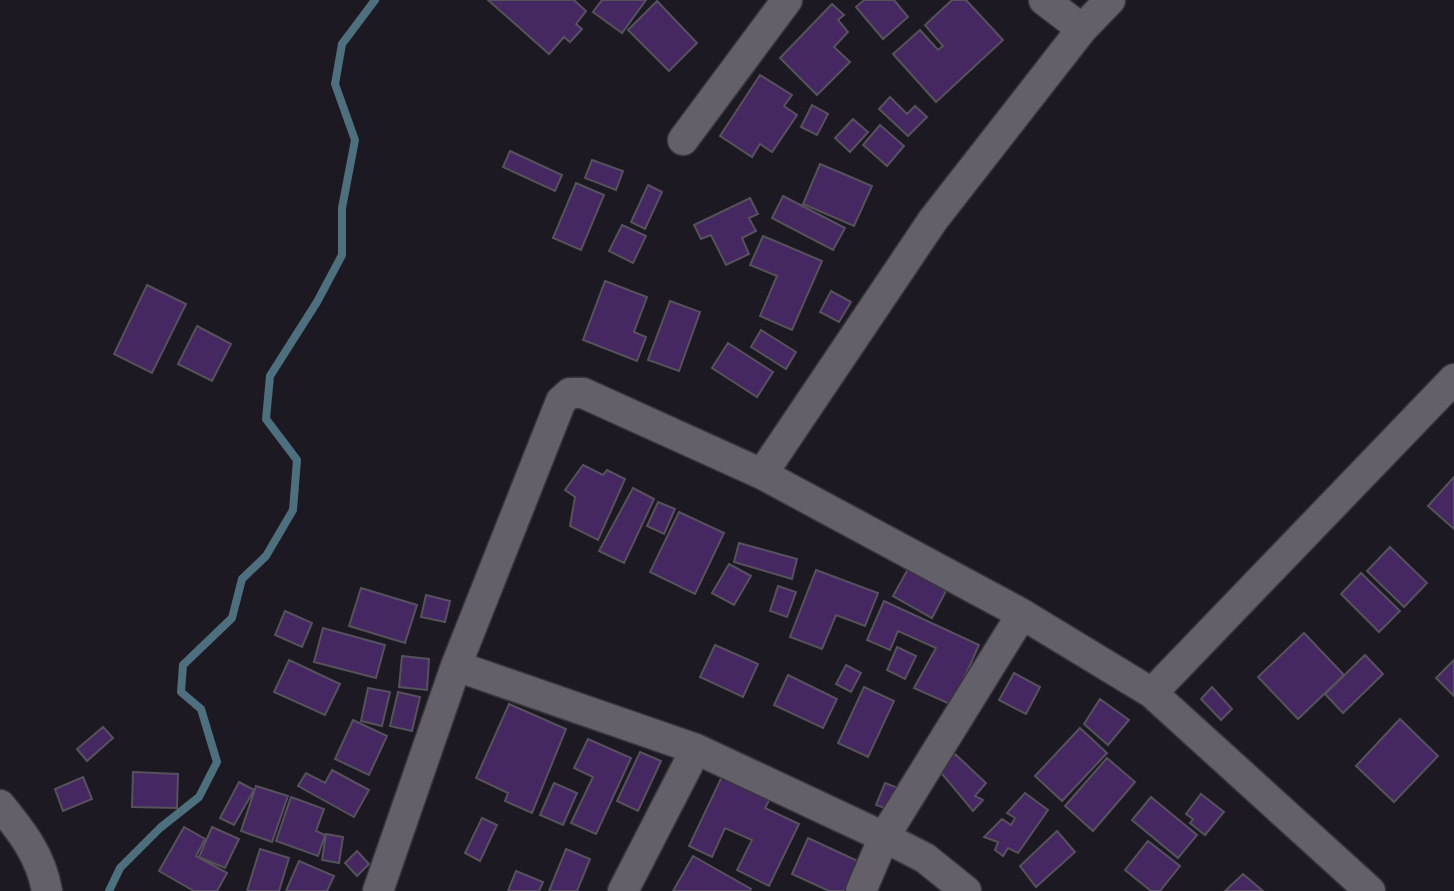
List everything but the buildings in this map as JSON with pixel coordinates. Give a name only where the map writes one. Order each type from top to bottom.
[{"type":"street","points":[[683,140],[788,0]]},
{"type":"street","points":[[1044,0],[1082,29]]},
{"type":"street","points":[[762,474],[933,220],[1082,29],[1110,0]]},
{"type":"street","points":[[1152,694],[1454,379]]},
{"type":"street","points":[[378,891],[456,666],[561,401],[570,393],[583,393],[762,474],[1022,614],[1152,694],[1370,891]]},
{"type":"street","points":[[861,891],[884,836],[1022,614]]},
{"type":"street","points":[[456,666],[696,749],[884,836],[925,858],[966,891]]},
{"type":"street","points":[[623,891],[696,749]]},
{"type":"street","points":[[0,805],[28,839],[43,869],[47,891]]},
{"type":"waterway","points":[[109,891],[120,868],[160,828],[199,797],[217,762],[201,709],[181,692],[183,665],[232,618],[242,579],[266,556],[293,510],[297,460],[266,419],[270,376],[317,302],[342,255],[342,208],[355,140],[335,84],[342,44],[375,0]]}]
